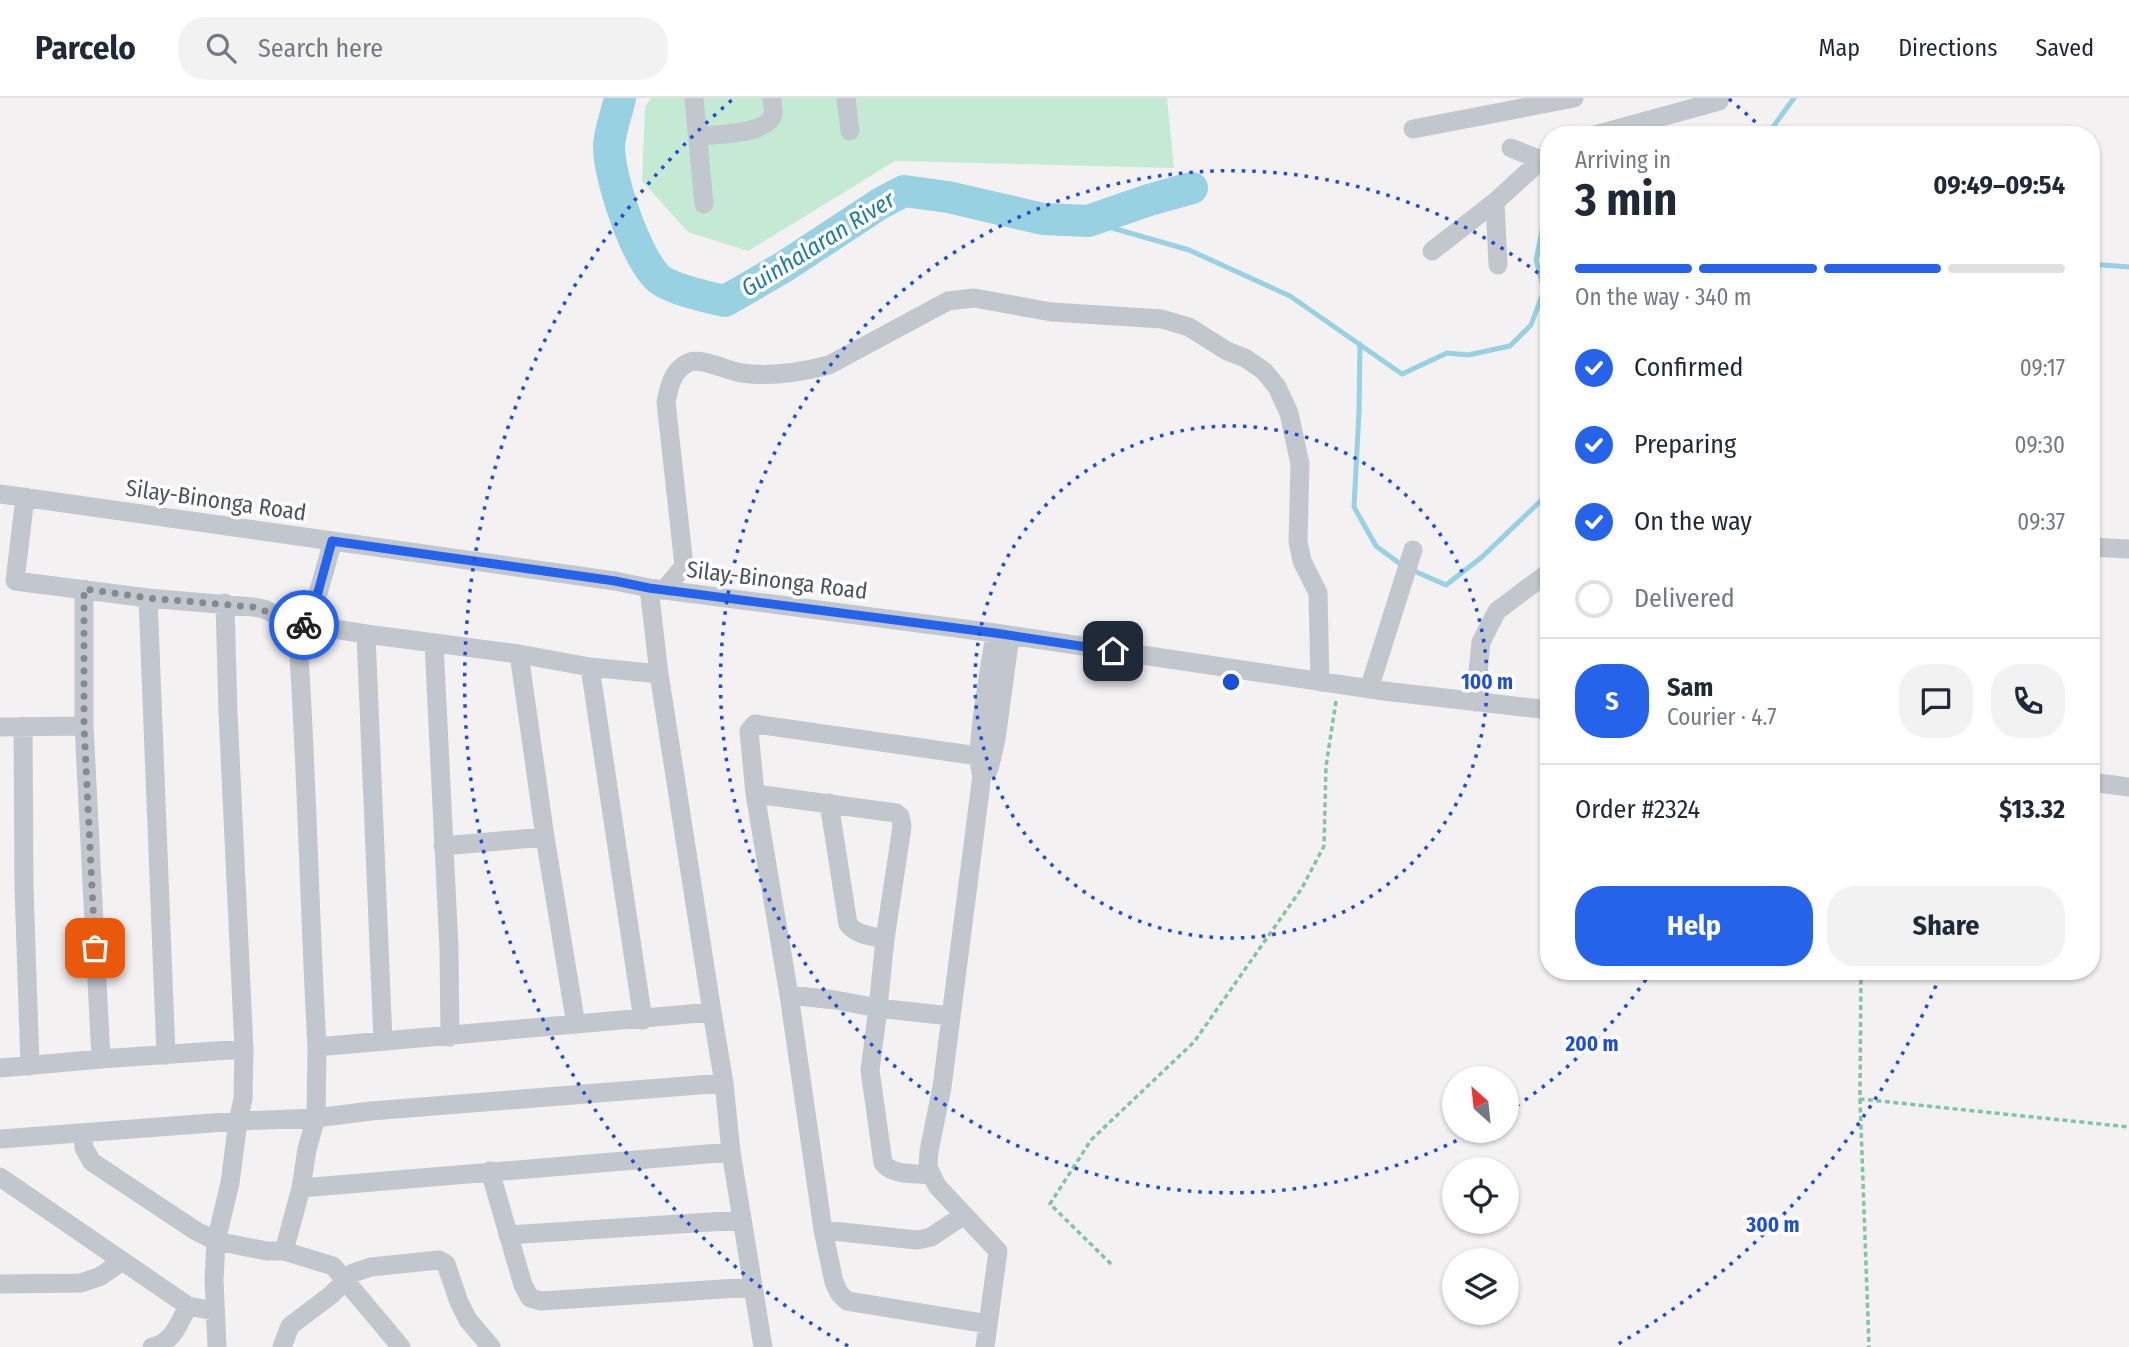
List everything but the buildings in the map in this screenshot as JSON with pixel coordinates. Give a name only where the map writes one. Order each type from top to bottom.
[{"type":"street","points":[[694,98],[704,204]]},
{"type":"street","points":[[698,136],[760,127],[773,115],[772,98]]},
{"type":"street","points":[[846,98],[850,131]]},
{"type":"street","points":[[1413,129],[1574,98]]},
{"type":"street","points":[[1630,126],[1719,101],[1720,98]]},
{"type":"street","points":[[1511,148],[1540,157]]},
{"type":"street","points":[[1432,251],[1540,162]]},
{"type":"street","points":[[1495,202],[1498,265]]},
{"type":"street","points":[[763,1347],[659,674],[656,589],[684,566],[666,402],[670,383],[681,366],[697,360],[739,373],[810,370],[829,365],[948,301],[974,298],[1052,312],[1162,318],[1189,327],[1264,371],[1277,387],[1289,413],[1300,464],[1298,542],[1302,561],[1318,593],[1329,683]]},
{"type":"street","name":"Silay-Binonga Road","points":[[0,495],[615,581],[656,589],[1002,634],[1369,689],[1540,709]]},
{"type":"street","points":[[25,498],[7,580],[148,598],[225,603],[264,609],[303,625],[519,654],[590,667],[659,674]]},
{"type":"street","points":[[284,1251],[316,1118],[317,1047],[311,945],[303,625],[332,541]]},
{"type":"street","points":[[2100,547],[2129,549]]},
{"type":"street","points":[[1369,689],[1412,554]]},
{"type":"street","points":[[1475,702],[1481,642],[1497,611],[1540,579]]},
{"type":"street","points":[[84,589],[84,726],[101,1059]]},
{"type":"street","points":[[148,598],[166,1055]]},
{"type":"street","points":[[217,1347],[214,1311],[216,1241],[230,1183],[243,1099],[244,1049],[225,603]]},
{"type":"street","points":[[366,634],[383,1041]]},
{"type":"street","points":[[985,1347],[998,1251],[937,1186],[928,1167],[942,1087],[1002,634]]},
{"type":"street","points":[[434,643],[449,948],[450,1037]]},
{"type":"street","points":[[519,654],[576,1025]]},
{"type":"street","points":[[590,667],[643,1020]]},
{"type":"street","points":[[984,763],[755,724],[749,731],[755,794],[789,995],[823,1230],[834,1282],[847,1301],[988,1324]]},
{"type":"street","points":[[23,726],[24,887],[30,1066]]},
{"type":"street","points":[[0,727],[84,726]]},
{"type":"street","points":[[2100,783],[2129,788]]},
{"type":"street","points":[[755,794],[896,813],[900,816],[902,827],[885,939],[870,1070],[883,1163],[888,1170],[930,1175]]},
{"type":"street","points":[[829,803],[848,924],[852,930],[859,933],[885,939]]},
{"type":"street","points":[[443,846],[545,837]]},
{"type":"street","points":[[789,995],[950,1016]]},
{"type":"street","points":[[317,1047],[712,1012]]},
{"type":"street","points":[[0,1069],[244,1049]]},
{"type":"street","points":[[0,1139],[316,1118],[724,1083]]},
{"type":"street","points":[[83,1134],[84,1149],[92,1162],[196,1231],[216,1241],[249,1248],[284,1251],[333,1266],[401,1347]]},
{"type":"street","points":[[301,1188],[731,1152]]},
{"type":"street","points":[[490,1171],[523,1285],[530,1298],[541,1301],[753,1287]]},
{"type":"street","points":[[1,1183],[188,1306],[214,1311]]},
{"type":"street","points":[[823,1230],[917,1240],[931,1237],[964,1215]]},
{"type":"street","points":[[508,1235],[742,1220]]},
{"type":"street","points":[[282,1347],[289,1326],[324,1301],[352,1273],[371,1267],[439,1260],[446,1264],[468,1320],[491,1347]]},
{"type":"street","points":[[0,1284],[81,1283],[101,1276],[122,1261]]},
{"type":"street","points":[[152,1347],[159,1346],[172,1337],[188,1306]]},
{"type":"path","points":[[1111,1264],[1050,1204],[1091,1140],[1194,1042],[1302,888],[1324,846],[1329,683]]},
{"type":"path","points":[[1861,980],[1860,1099],[1869,1347]]},
{"type":"path","points":[[1860,1099],[2129,1126]]},
{"type":"green space","points":[[651,98],[1167,98],[1174,168],[895,161],[748,251],[688,232],[642,181],[645,107]]},
{"type":"waterway","name":"Guinhalaran River","points":[[620,98],[609,145],[610,159],[618,195],[641,254],[650,269],[665,283],[691,293],[725,301],[904,191],[948,197],[1043,219],[1088,221],[1192,188]]},
{"type":"waterway","points":[[1774,126],[1794,98]]},
{"type":"waterway","points":[[1088,221],[1189,250],[1290,296],[1402,374],[1447,353],[1468,355],[1510,346],[1531,325],[1540,301]]},
{"type":"waterway","points":[[1540,240],[1536,260],[1540,275]]},
{"type":"waterway","name":"Guinhalaran River","points":[[2100,265],[2129,267]]},
{"type":"waterway","name":"Guinhalaran River","points":[[1360,344],[1354,507],[1376,546],[1403,566]]},
{"type":"waterway","name":"Guinhalaran River","points":[[1412,570],[1446,585],[1482,557],[1540,502]]},
{"type":"way so far","points":[[95,948],[84,726],[84,589],[148,598],[253,607],[264,609],[297,625],[304,625]]},
{"type":"route","points":[[304,625],[309,625],[332,541],[649,588],[1113,651]]}]
